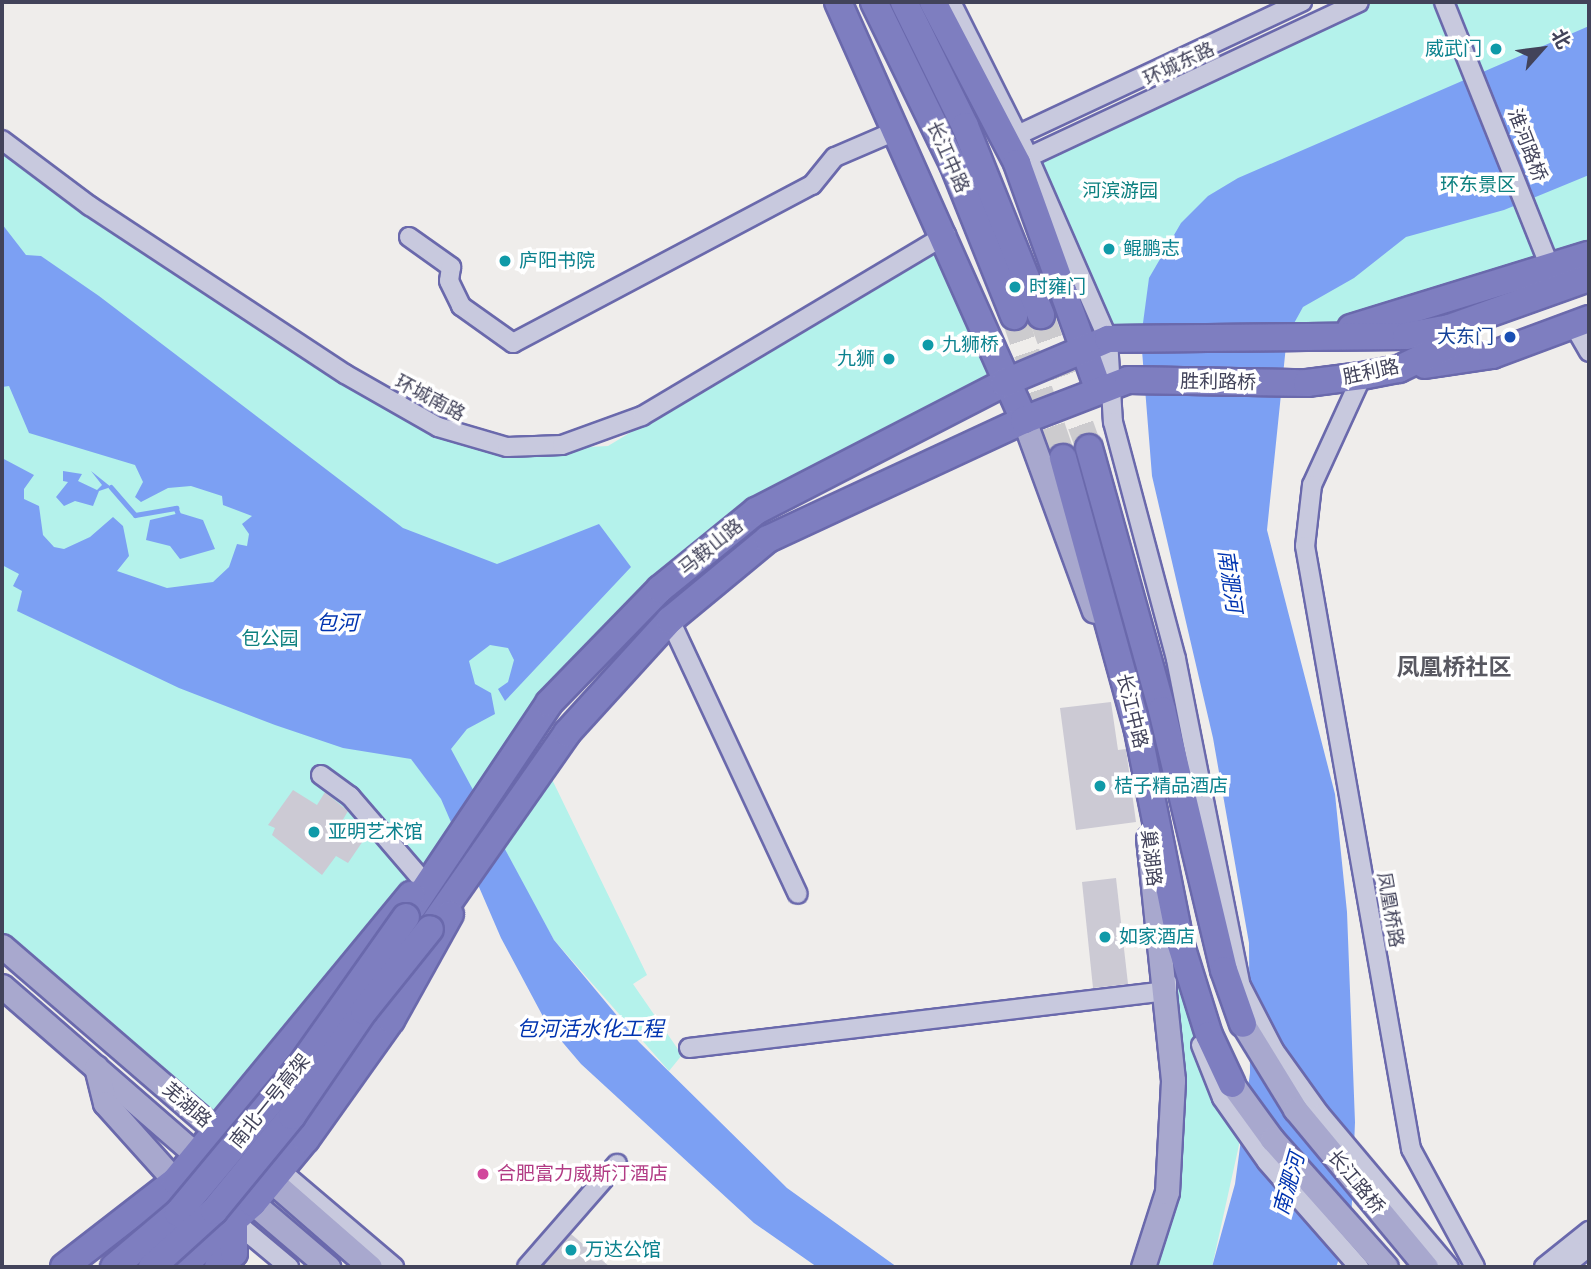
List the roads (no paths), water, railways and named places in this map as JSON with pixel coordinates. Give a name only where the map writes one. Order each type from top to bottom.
[{"type":"highway","points":[[838,2],[946,235],[1004,383],[1024,420]]},
{"type":"highway","name":"长江中路","points":[[874,2],[953,164],[1014,316]]},
{"type":"highway","name":"长江中路","points":[[904,2],[965,126],[1041,315]]},
{"type":"highway","points":[[933,2],[1017,149],[1113,386]]},
{"type":"highway","points":[[1316,338],[1589,255]]},
{"type":"highway","name":"胜利路","points":[[1316,338],[1406,336],[1449,328],[1589,278]]},
{"type":"highway","name":"胜利路","points":[[1307,383],[1399,369],[1431,351],[1589,295]]},
{"type":"highway","points":[[1399,369],[1492,355],[1581,321]]},
{"type":"highway","name":"马鞍山路","points":[[406,917],[549,703],[660,589],[756,511],[1004,383],[1096,344],[1141,338],[1316,338]]},
{"type":"highway","name":"胜利路桥","points":[[1113,386],[1307,383]]},
{"type":"highway","name":"马鞍山路","points":[[430,929],[567,733],[670,620],[768,539],[1024,420],[1113,386]]},
{"type":"highway","name":"长江中路","points":[[1089,448],[1162,710],[1224,970],[1243,1024]]},
{"type":"highway","name":"长江中路","points":[[1063,458],[1137,726],[1180,942],[1227,1091]]},
{"type":"highway","points":[[64,1267],[174,1181],[443,861]]},
{"type":"highway","points":[[181,1267],[253,1203],[276,1176],[391,1020],[436,947],[466,877]]},
{"type":"highway","name":"南北一号高架","points":[[114,1267],[178,1213],[282,1089],[406,917]]},
{"type":"highway","name":"南北一号高架","points":[[152,1267],[214,1211],[284,1127],[430,929]]},
{"type":"highway","points":[[200,1267],[229,1241],[233,1221]]},
{"type":"highway","points":[[218,1267],[234,1253],[233,1221]]},
{"type":"main road","name":"巢湖路","points":[[1024,420],[1113,669],[1141,785],[1167,990],[1171,1160],[1161,1217],[1143,1267]]},
{"type":"main road","name":"芜湖路","points":[[2,946],[216,1130],[276,1176],[370,1267]]},
{"type":"main road","name":"芜湖路","points":[[2,986],[328,1267]]},
{"type":"main road","name":"长江路桥","points":[[1243,1024],[1296,1110],[1426,1267]]},
{"type":"main road","points":[[96,1067],[106,1103],[174,1181]]},
{"type":"main road","name":"长江路桥","points":[[1227,1091],[1386,1267]]},
{"type":"street","points":[[951,2],[1017,149]]},
{"type":"street","name":"环城东路","points":[[1017,149],[1302,2]]},
{"type":"street","name":"环城东路","points":[[1017,149],[1359,2]]},
{"type":"street","name":"淮河路桥","points":[[1444,2],[1476,74],[1550,269]]},
{"type":"street","points":[[409,237],[451,267],[449,281],[461,306],[513,343],[811,184],[835,157],[898,130]]},
{"type":"street","name":"环城南路","points":[[2,140],[90,206],[366,387],[460,438],[507,447],[562,445],[642,416],[946,235]]},
{"type":"street","points":[[1581,321],[1589,352]]},
{"type":"street","name":"凤凰桥路","points":[[1362,376],[1312,485],[1305,546],[1411,1149],[1475,1267]]},
{"type":"street","points":[[1113,386],[1113,422],[1176,659],[1241,986],[1274,1050],[1320,1114],[1449,1267]]},
{"type":"street","points":[[670,620],[799,894]]},
{"type":"street","points":[[321,775],[350,796],[424,882]]},
{"type":"street","points":[[688,1048],[1167,990],[1166,919],[1157,823]]},
{"type":"street","points":[[1155,897],[1166,919],[1200,1043],[1267,1162],[1359,1267]]},
{"type":"street","points":[[527,1267],[617,1164]]},
{"type":"street","points":[[276,1176],[394,1267]]},
{"type":"street","points":[[233,1221],[289,1267]]},
{"type":"street","points":[[1544,1267],[1589,1231]]},
{"type":"street","points":[[1564,1267],[1589,1247]]},
{"type":"water","name":"南淝河","points":[[1589,26],[1589,175],[1504,210],[1406,237],[1354,278],[1303,307],[1287,336],[1267,530],[1335,794],[1347,912],[1355,1122],[1351,1226],[1336,1267],[1212,1267],[1235,1184],[1250,1073],[1249,943],[1213,738],[1152,476],[1141,338],[1149,278],[1181,223],[1208,196],[1238,178]]},
{"type":"water","name":"包河","points":[[2,224],[26,255],[41,256],[99,296],[403,528],[497,564],[599,524],[631,567],[505,701],[498,689],[508,682],[514,660],[508,648],[490,645],[469,661],[475,684],[491,693],[495,714],[467,729],[451,749],[554,940],[639,1042],[787,1188],[897,1267],[817,1267],[754,1223],[581,1064],[547,1024],[501,938],[441,799],[411,759],[343,748],[275,725],[179,688],[17,611],[22,591],[13,586],[19,574],[2,565],[2,458],[34,475],[24,489],[24,499],[39,506],[43,535],[54,547],[64,549],[90,537],[113,517],[123,526],[129,556],[117,571],[167,588],[213,582],[229,567],[237,544],[247,546],[249,534],[242,524],[252,516],[223,505],[222,496],[191,486],[168,488],[141,502],[135,497],[143,482],[135,465],[29,433],[9,386],[2,387]]},
{"type":"water","points":[[63,471],[82,474],[78,481],[97,490],[102,485],[91,471],[111,487],[99,491],[93,506],[75,501],[64,506],[56,497],[68,482],[63,481]]},
{"type":"water","points":[[180,513],[203,520],[215,549],[180,559],[170,546],[146,540],[150,520]]},
{"type":"waterway","points":[[111,487],[135,515],[176,508],[178,513]]},
{"type":"tunnel","points":[[1041,315],[1089,448]]},
{"type":"tunnel","points":[[1014,316],[1063,458]]},
{"type":"place","name":"威武门","points":[[1496,49]]},
{"type":"place","name":"鲲鹏志","points":[[1109,249]]},
{"type":"place","name":"庐阳书院","points":[[505,261]]},
{"type":"place","name":"时雍门","points":[[1015,287]]},
{"type":"place","name":"大东门","points":[[1510,337]]},
{"type":"place","name":"九狮桥","points":[[928,345]]},
{"type":"place","name":"九狮","points":[[889,359]]},
{"type":"place","name":"桔子精品酒店","points":[[1100,786]]},
{"type":"place","name":"亚明艺术馆","points":[[314,832]]},
{"type":"place","name":"如家酒店","points":[[1105,937]]},
{"type":"place","name":"合肥富力威斯汀酒店","points":[[483,1174]]},
{"type":"place","name":"万达公馆","points":[[571,1250]]},
{"type":"district","name":"凤凰桥社区","points":[[1454,668]]},
{"type":"park label","name":"环东景区","points":[[1478,185]]},
{"type":"park label","name":"河滨游园","points":[[1120,191]]},
{"type":"park label","name":"包公园","points":[[270,639]]},
{"type":"water label","name":"包河活水化工程","points":[[590,1029]]}]
